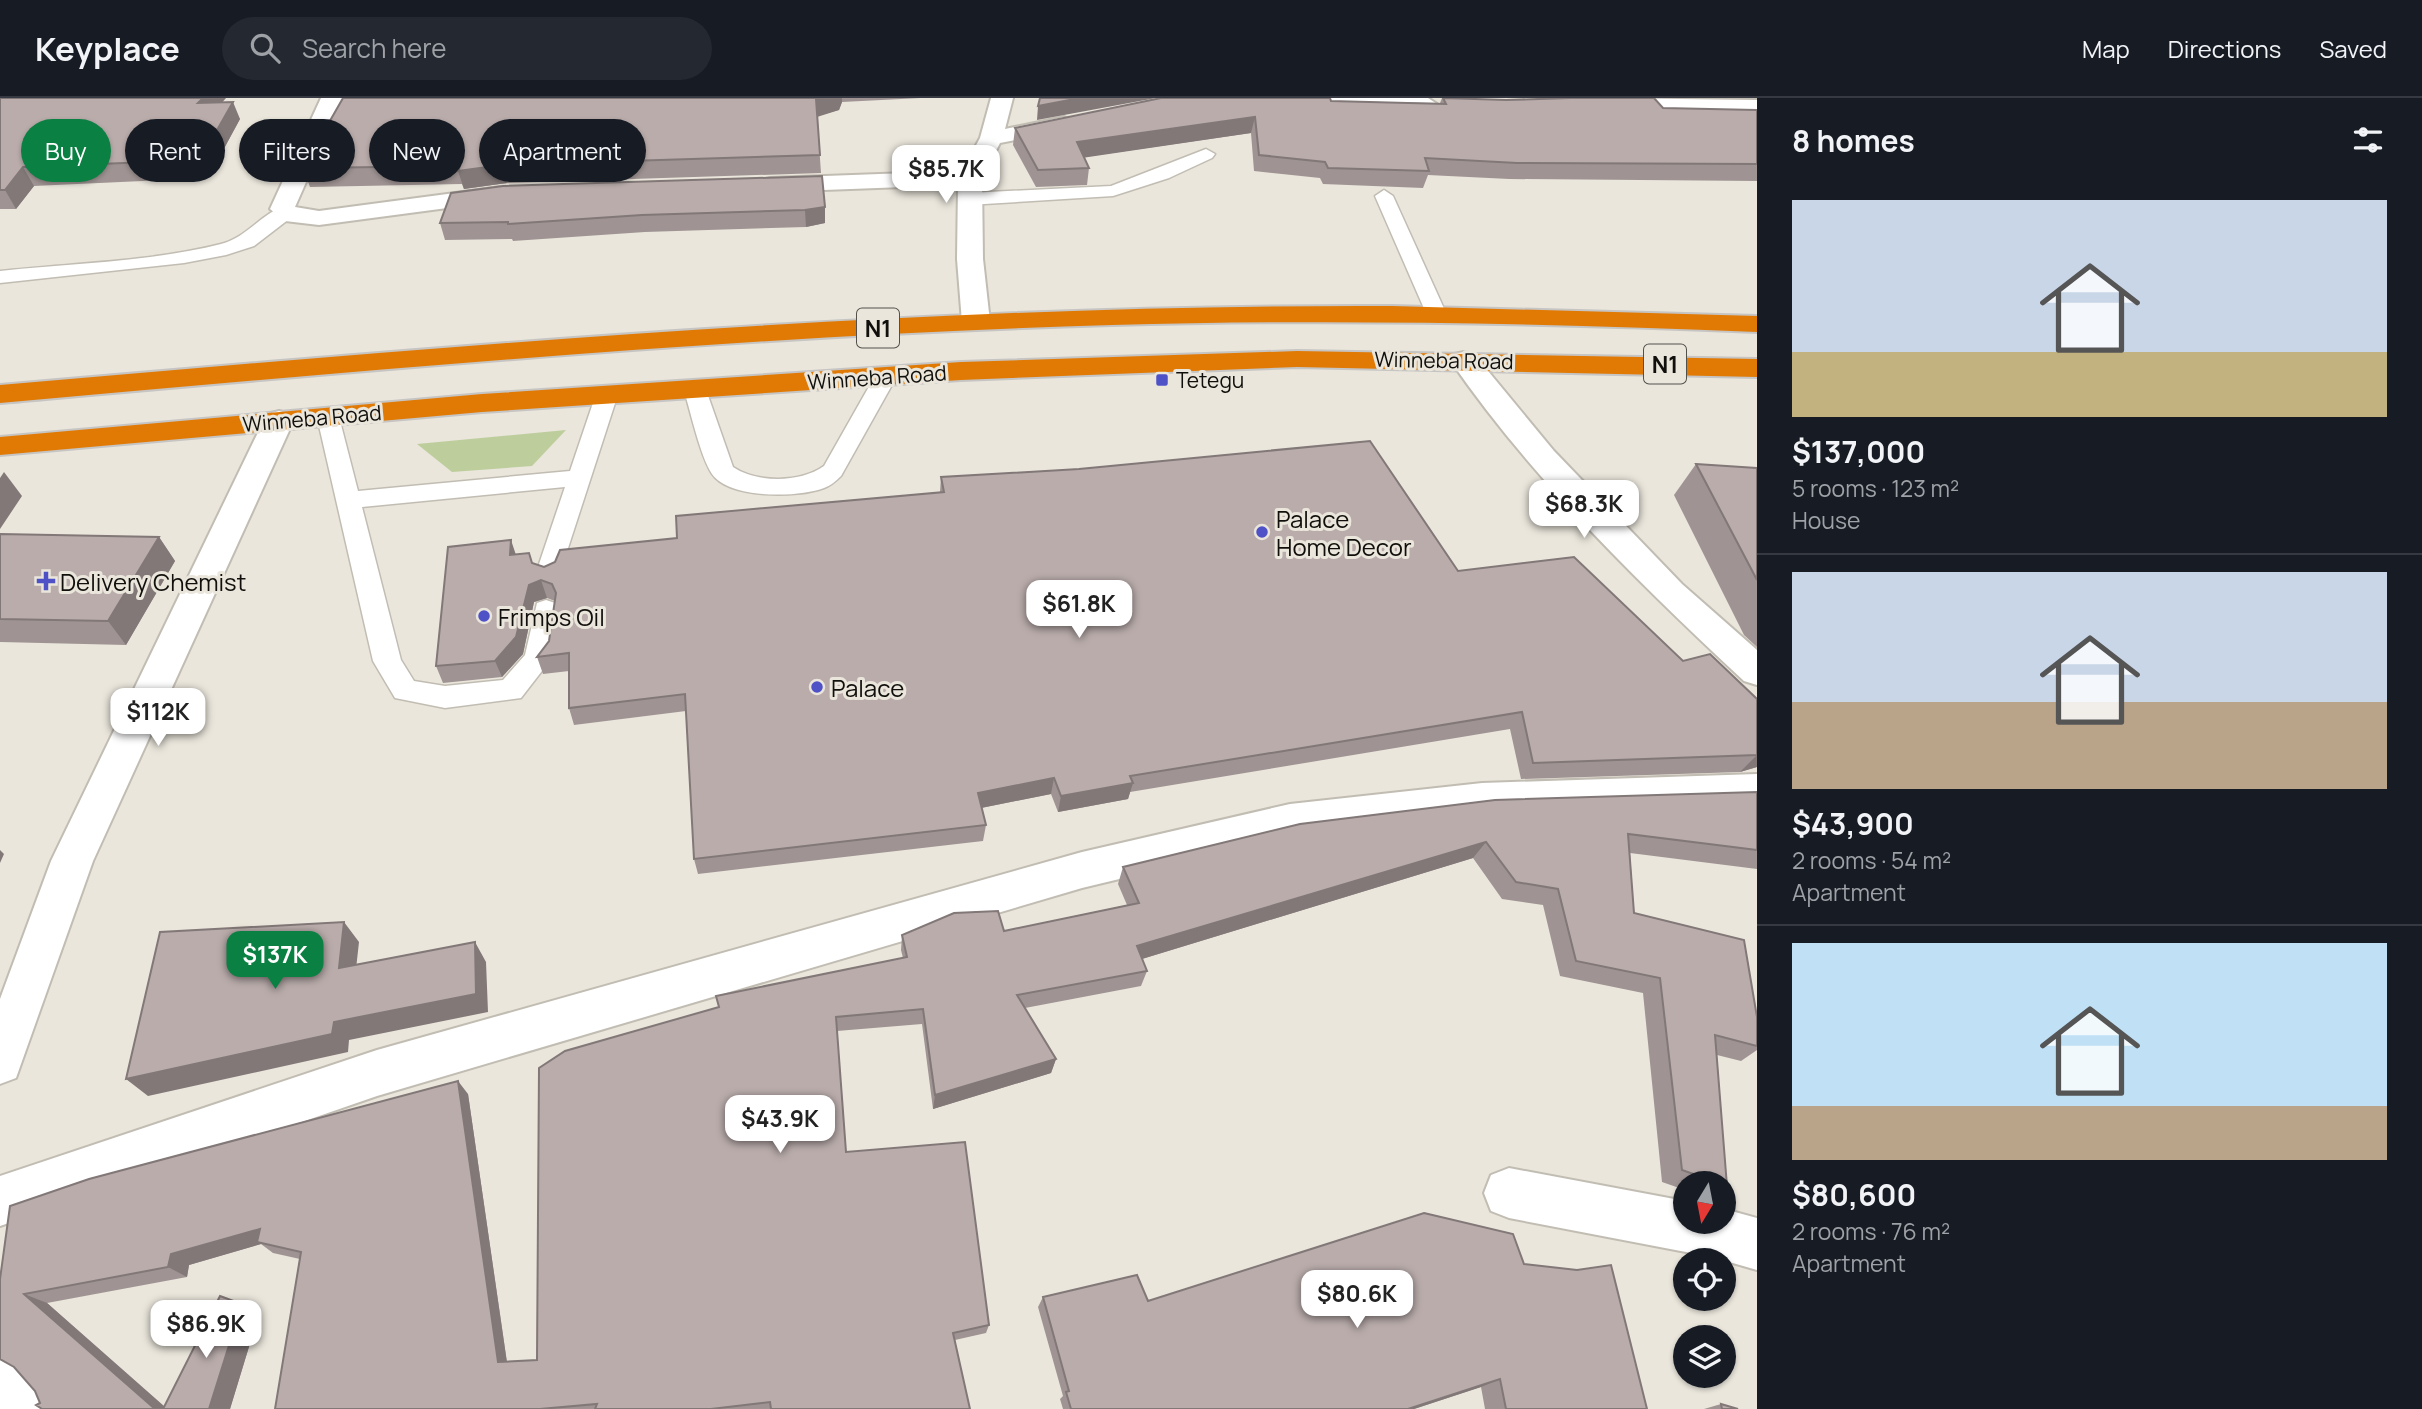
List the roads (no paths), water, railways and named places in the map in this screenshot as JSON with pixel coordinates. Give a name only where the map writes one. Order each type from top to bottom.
[{"type":"highway","name":"Winneba Road","points":[[0,394],[681,340],[975,322],[1267,314],[1436,313],[1757,324]]},
{"type":"highway","name":"Winneba Road","points":[[0,446],[482,403],[606,397],[694,387],[886,376],[1283,359],[1464,360],[1757,368]]},
{"type":"street","points":[[332,98],[282,209],[286,212],[294,216],[319,218],[520,192]]},
{"type":"street","points":[[975,322],[969,188],[991,138],[1002,98]]},
{"type":"street","points":[[1253,102],[1339,99],[1446,105]]},
{"type":"street","points":[[1581,105],[1660,100],[1757,106]]},
{"type":"street","points":[[991,138],[1082,120]]},
{"type":"street","points":[[752,185],[969,188]]},
{"type":"street","points":[[1464,360],[1570,487],[1670,592],[1757,671]]},
{"type":"street","points":[[0,1062],[72,861],[279,420]]},
{"type":"street","points":[[0,1201],[377,1073],[1082,870],[1225,836],[1290,821],[1482,799],[1757,790]]},
{"type":"street","points":[[1509,1193],[1712,1231],[1757,1244]]},
{"type":"street","points":[[0,1384],[33,1409]]},
{"type":"lane","points":[[969,188],[1113,191],[1163,174],[1206,154]]},
{"type":"lane","points":[[1384,196],[1436,313]]},
{"type":"lane","points":[[0,277],[184,257],[226,248],[247,242],[286,212]]},
{"type":"lane","points":[[694,387],[722,471],[738,482],[755,486],[792,485],[818,482],[834,471],[886,376]]},
{"type":"lane","points":[[549,573],[606,397]]},
{"type":"lane","points":[[328,417],[387,661],[405,690],[445,697],[511,690],[538,658],[546,610]]},
{"type":"lane","points":[[349,500],[578,478]]},
{"type":"place","name":"Tetegu","points":[[1162,380]]},
{"type":"place","name":"Palace Home Decor","points":[[1262,532]]},
{"type":"place","name":"Delivery Chemist","points":[[46,581]]},
{"type":"place","name":"Frimps Oil","points":[[484,616]]},
{"type":"place","name":"Palace","points":[[817,687]]}]
